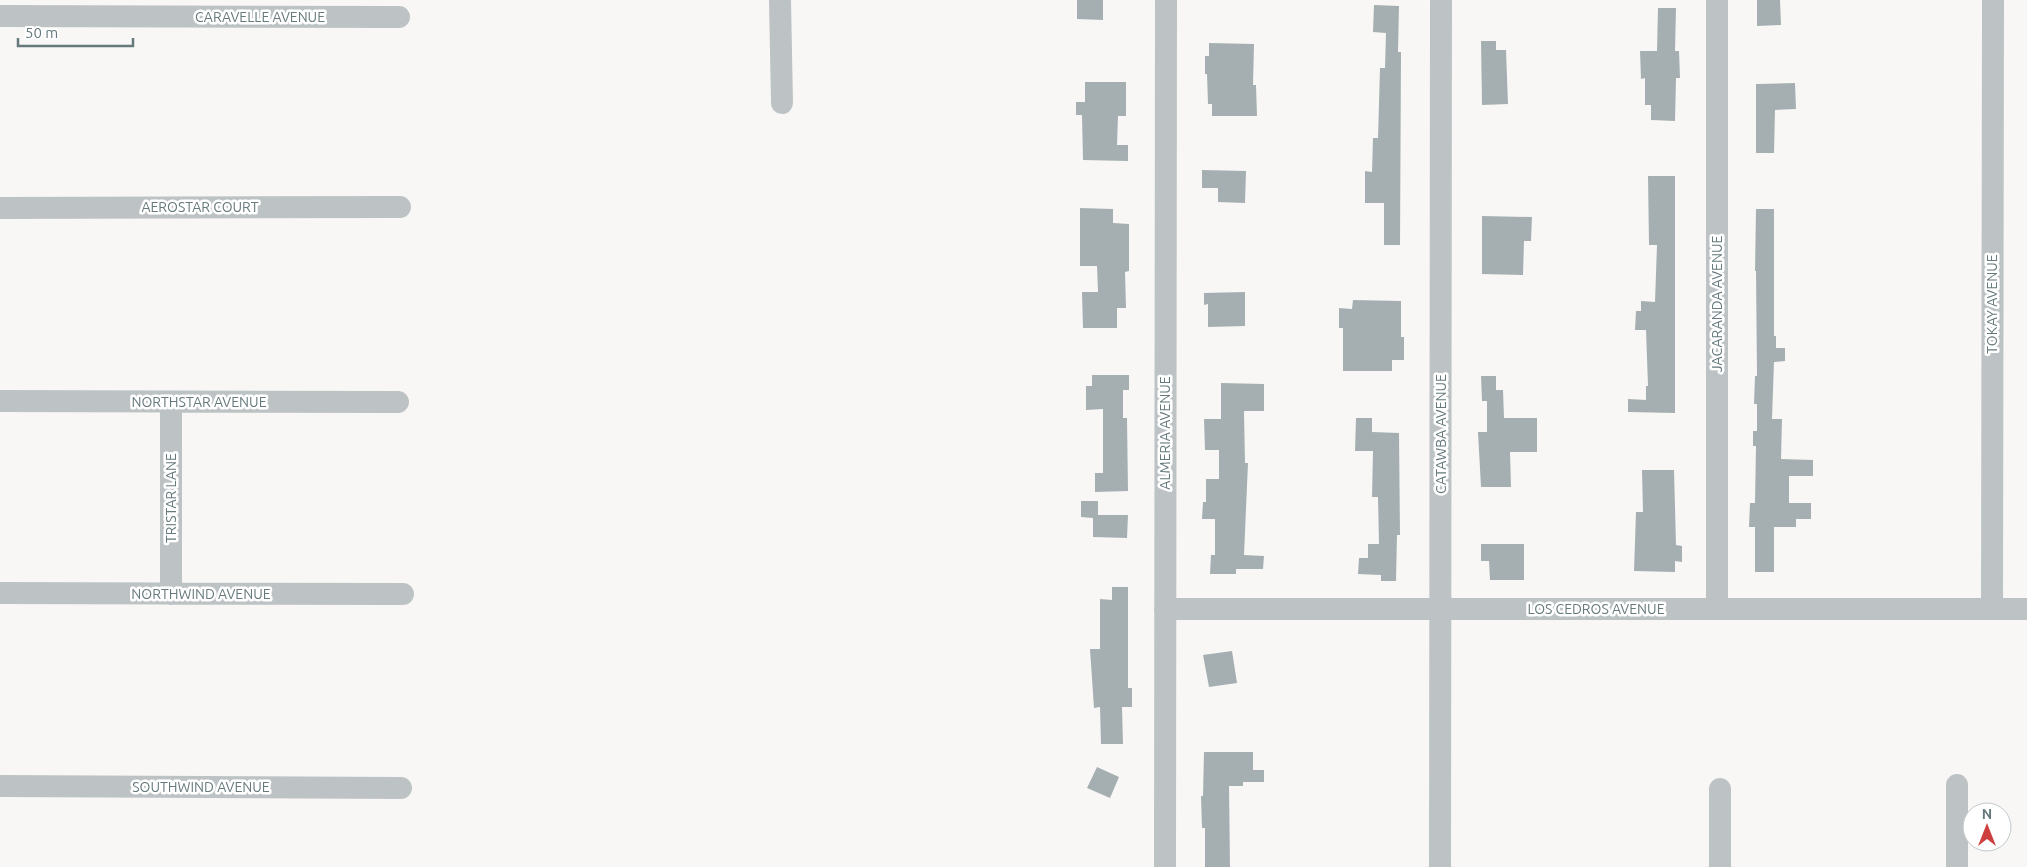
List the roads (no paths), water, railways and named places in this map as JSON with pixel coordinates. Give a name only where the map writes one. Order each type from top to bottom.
[{"type":"street","points":[[780,0],[782,103]]},
{"type":"street","name":"ALMERIA AVENUE","points":[[1165,867],[1166,0]]},
{"type":"street","name":"CATAWBA AVENUE","points":[[1440,867],[1441,0]]},
{"type":"street","name":"JACARANDA AVENUE","points":[[1717,0],[1717,609]]},
{"type":"street","name":"TOKAY AVENUE","points":[[1992,609],[1993,0]]},
{"type":"street","name":"CARAVELLE AVENUE","points":[[0,16],[399,17]]},
{"type":"street","name":"AEROSTAR COURT","points":[[0,208],[400,207]]},
{"type":"street","name":"NORTHSTAR AVENUE","points":[[0,401],[398,402]]},
{"type":"street","name":"TRISTAR LANE","points":[[171,402],[171,594]]},
{"type":"street","name":"NORTHWIND AVENUE","points":[[0,593],[403,594]]},
{"type":"street","name":"LOS CEDROS AVENUE","points":[[1165,609],[2027,608]]},
{"type":"street","points":[[1957,785],[1957,867]]},
{"type":"street","name":"SOUTHWIND AVENUE","points":[[0,786],[401,788]]},
{"type":"street","points":[[1720,789],[1720,867]]}]
